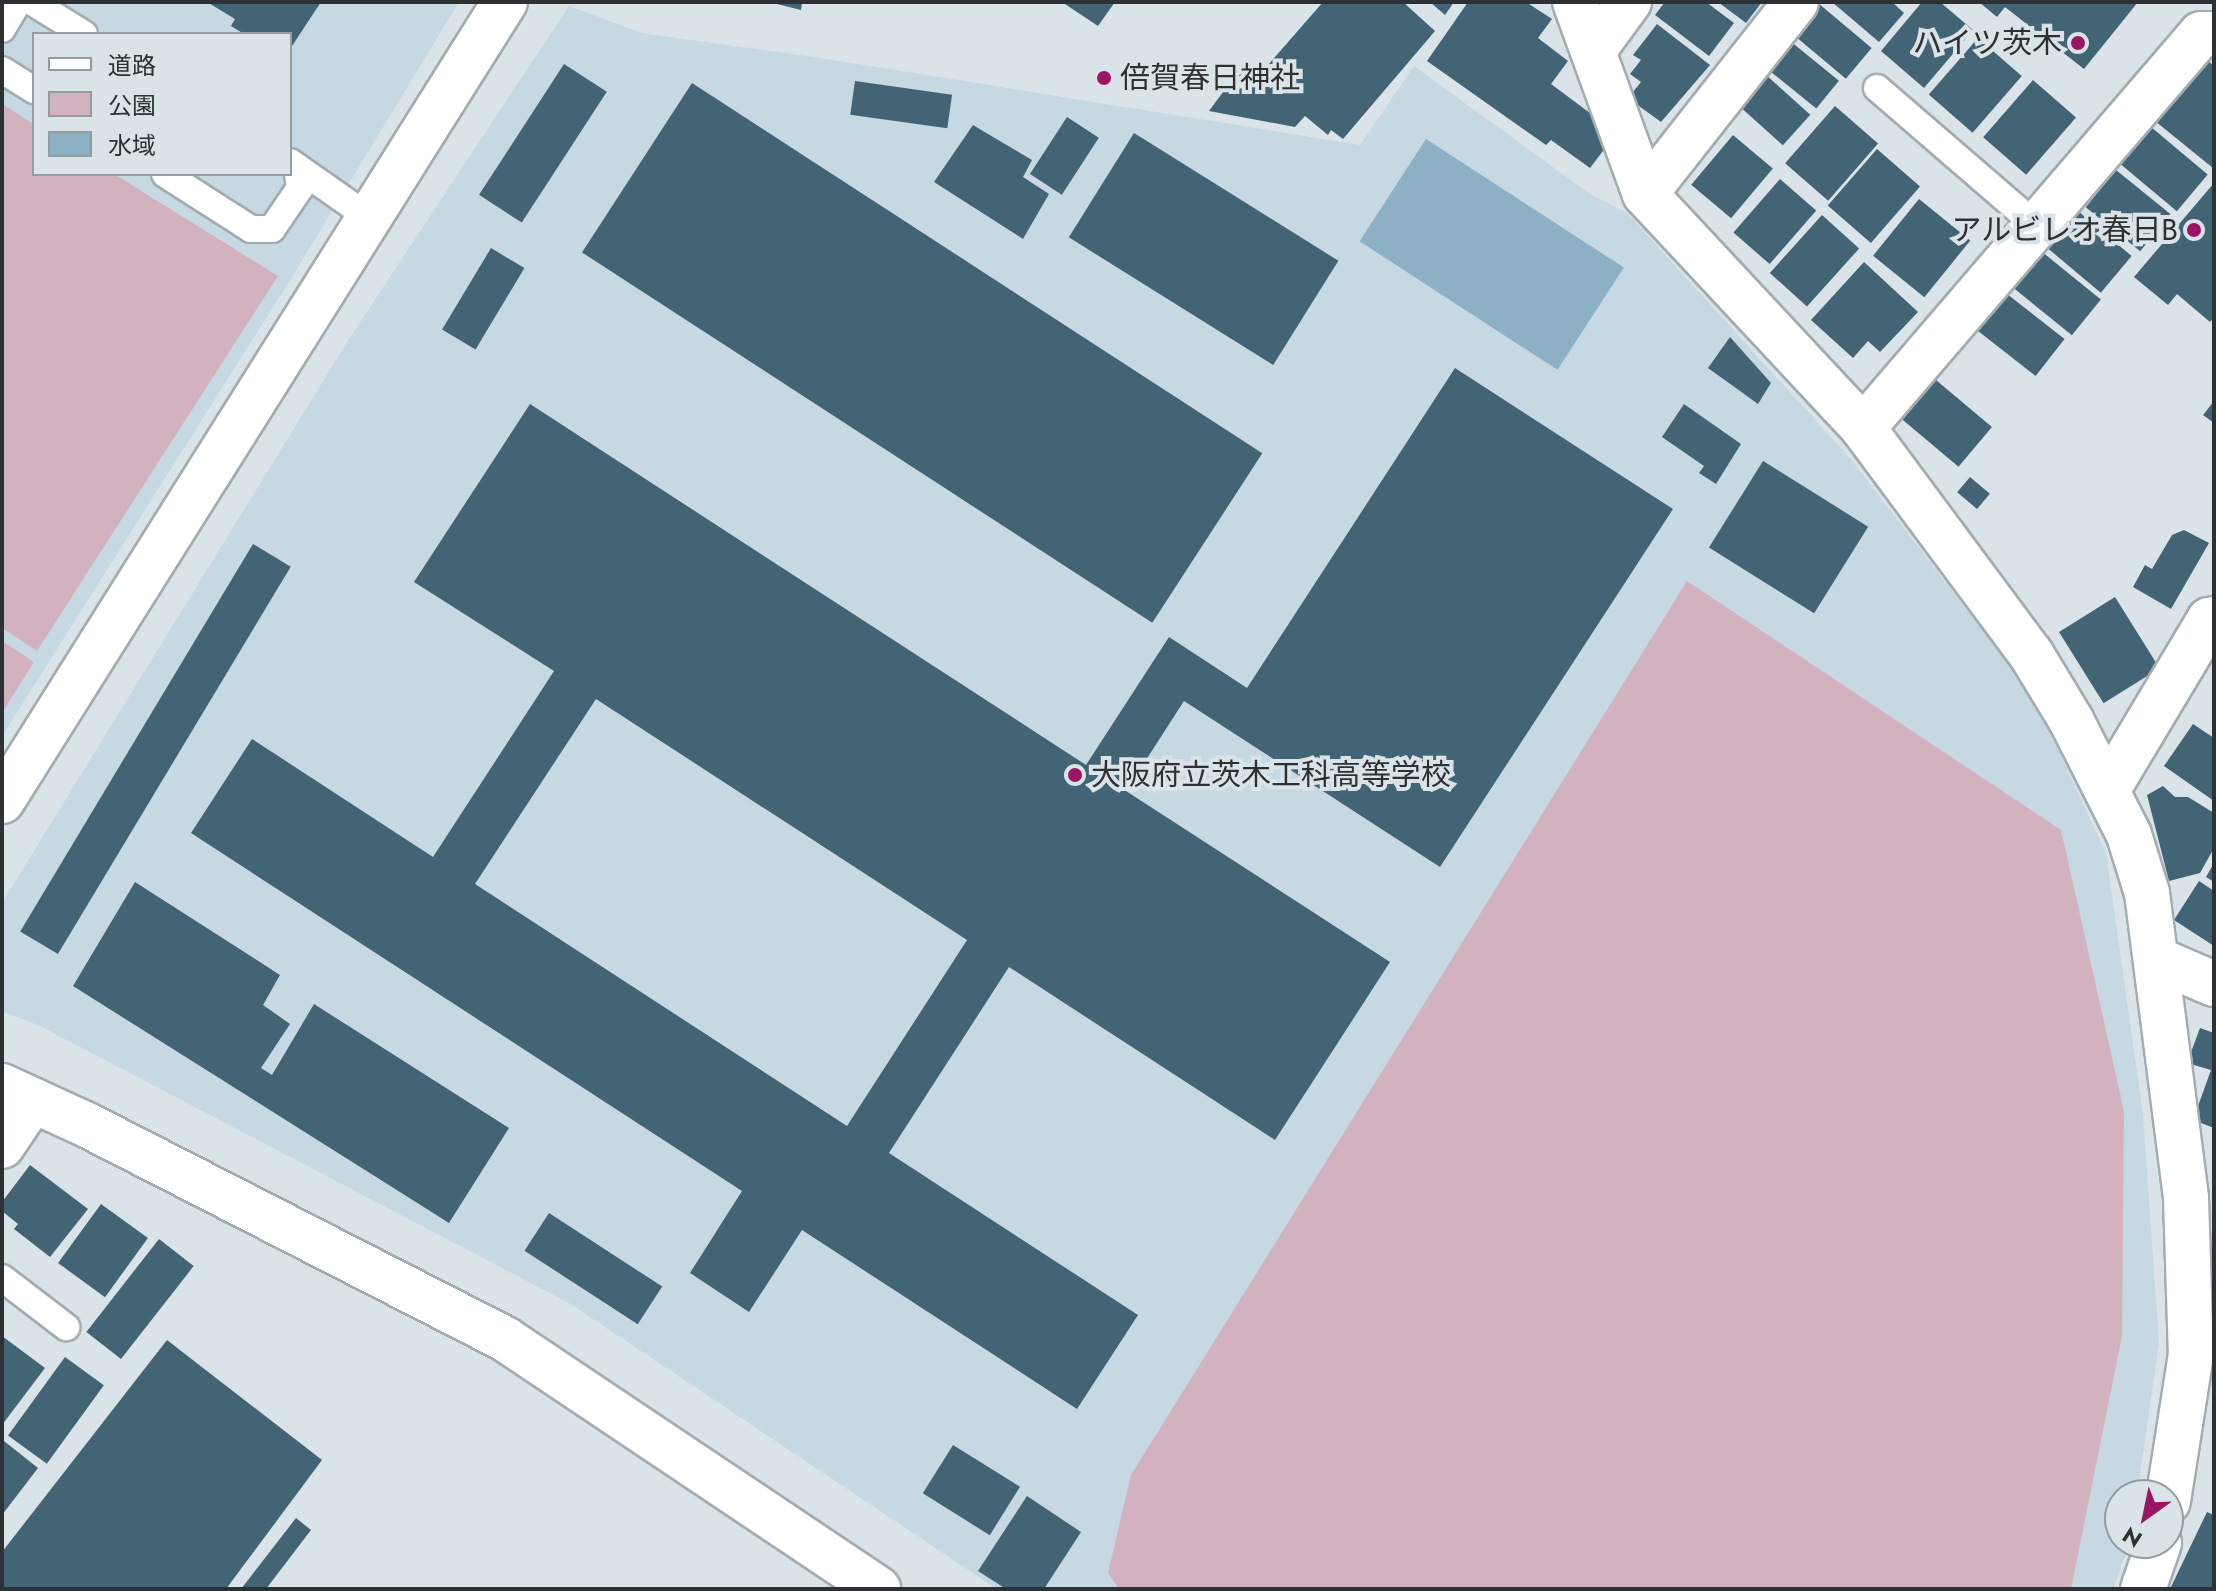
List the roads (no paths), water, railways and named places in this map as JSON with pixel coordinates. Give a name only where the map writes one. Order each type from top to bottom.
[{"type":"street","points":[[2,801],[367,216],[505,2]]},
{"type":"street","points":[[1575,2],[1645,194],[1863,428],[2031,654],[2071,720],[2129,835],[2147,893],[2156,959],[2197,1154],[2186,1198],[2191,1354],[2171,1479]]},
{"type":"street","points":[[1593,51],[1629,2]]},
{"type":"street","points":[[1645,194],[1796,2]]},
{"type":"street","points":[[1863,428],[2201,34],[2214,34]]},
{"type":"street","points":[[2108,789],[2209,620],[2214,619]]},
{"type":"street","points":[[2156,959],[2214,984]]},
{"type":"street","points":[[2,1146],[18,1093],[505,1339],[878,1589]]},
{"type":"street","points":[[2143,1589],[2153,1559]]},
{"type":"lane","points":[[2,29],[18,2]]},
{"type":"lane","points":[[32,2],[81,32]]},
{"type":"lane","points":[[2,70],[32,89]]},
{"type":"lane","points":[[1877,88],[2037,226]]},
{"type":"lane","points":[[293,164],[367,216]]},
{"type":"lane","points":[[168,176],[251,229],[272,229],[300,188],[293,164]]},
{"type":"lane","points":[[2,1278],[66,1327]]},
{"type":"water","points":[[1426,139],[1624,268],[1557,370],[1360,241]]},
{"type":"place","name":"ハイツ茨木","points":[[2078,43]]},
{"type":"place","name":"倍賀春日神社","points":[[1104,78]]},
{"type":"place","name":"アルビレオ春日B","points":[[2194,230]]},
{"type":"place","name":"大阪府立茨木工科高等学校","points":[[1075,775]]}]
